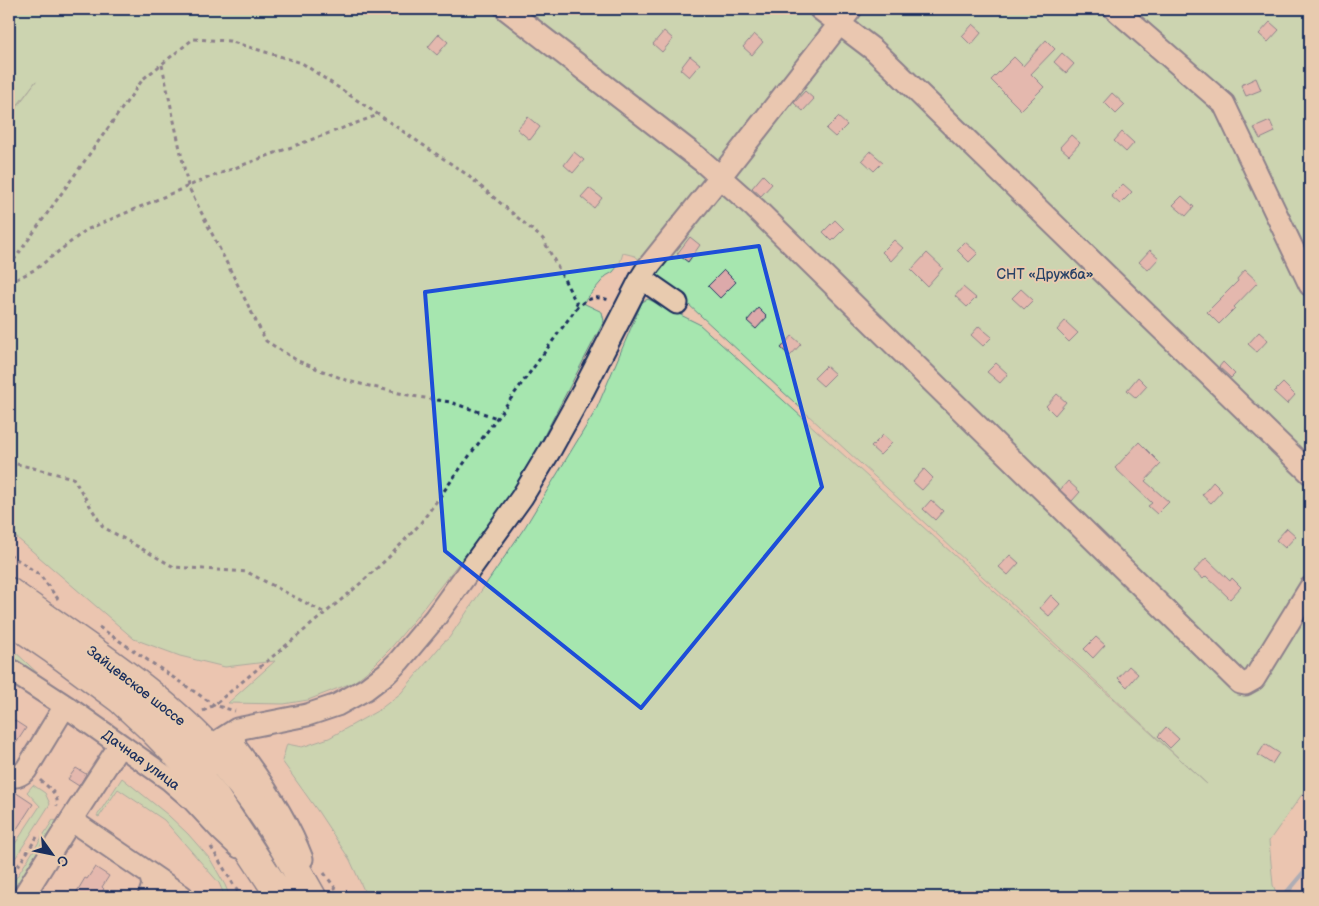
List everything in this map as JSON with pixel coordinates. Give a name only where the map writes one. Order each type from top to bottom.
[{"type":"main road","name":"Зайцевское шоссе","points":[[9,592],[167,708],[209,747],[266,818],[314,897]]},
{"type":"main road","name":"Зайцевское шоссе","points":[[9,619],[120,699],[150,726],[215,797],[281,897]]},
{"type":"street","points":[[506,9],[694,155],[756,208],[1240,682],[1245,684],[1254,678],[1310,588]]},
{"type":"street","points":[[820,9],[845,16],[874,50],[1310,473]]},
{"type":"street","points":[[1115,9],[1224,104],[1310,285]]},
{"type":"street","points":[[215,797],[204,778],[200,764],[209,747],[238,720],[307,715],[337,705],[366,689],[387,673],[436,618],[522,497],[583,391],[648,267],[845,16]]},
{"type":"street","points":[[641,278],[677,303]]},
{"type":"street","name":"Дачная улица","points":[[9,669],[156,769],[193,800],[221,830],[261,866]]},
{"type":"street","points":[[120,699],[182,742],[198,747],[209,747]]},
{"type":"street","points":[[17,773],[65,706]]},
{"type":"street","points":[[238,720],[234,739],[236,748],[290,831],[314,897]]},
{"type":"street","points":[[23,897],[64,813],[120,745]]},
{"type":"street","points":[[64,813],[182,896]]},
{"type":"street","points":[[150,874],[154,885],[150,897]]},
{"type":"path","points":[[9,267],[143,79],[193,39],[229,41],[302,63],[466,174],[543,239],[578,306]]},
{"type":"path","points":[[162,65],[188,186],[266,341],[298,361],[348,382],[450,402],[497,418]]},
{"type":"path","points":[[9,283],[36,269],[86,230],[188,186],[379,115]]},
{"type":"path","points":[[214,705],[354,590],[420,524],[578,306],[591,298],[601,298],[616,302]]},
{"type":"path","points":[[9,462],[73,478],[103,527],[174,567],[247,572],[324,613]]},
{"type":"path","points":[[9,554],[40,576],[58,598],[66,604]]},
{"type":"path","points":[[98,626],[238,720]]},
{"type":"path","points":[[17,773],[39,779],[55,793],[64,813]]},
{"type":"path","points":[[9,880],[41,830]]},
{"type":"path","points":[[210,846],[241,897]]},
{"type":"highlighted area","points":[[759,246],[822,487],[641,708],[445,551],[425,292]]},
{"type":"green space","name":"СНТ «Дружба»","points":[[9,9],[1310,9],[1310,783],[1269,841],[1273,885],[1278,897],[367,897],[350,860],[282,761],[287,744],[302,747],[329,738],[379,710],[401,693],[449,638],[525,527],[596,410],[642,302],[648,299],[699,324],[1207,784],[648,267],[635,256],[623,253],[620,263],[613,272],[606,276],[583,303],[602,312],[604,321],[536,451],[498,513],[390,649],[354,682],[308,700],[284,704],[228,703],[275,661],[225,667],[180,656],[134,639],[9,531],[9,118],[36,81],[9,116]]},
{"type":"green space","points":[[9,646],[48,683],[9,658]]},
{"type":"green space","points":[[122,778],[168,815],[188,834],[210,859],[230,897],[225,897],[219,883],[164,820],[118,789],[99,817],[97,816]]},
{"type":"green space","points":[[33,785],[45,793],[50,804],[9,868],[9,853],[40,806],[27,792]]},
{"type":"green space","points":[[53,820],[61,822],[15,897],[9,897],[9,889]]},
{"type":"building","points":[[1270,22],[1279,30],[1268,42],[1259,34]]},
{"type":"building","points":[[973,24],[982,32],[971,45],[962,36]]},
{"type":"building","points":[[664,31],[673,39],[662,52],[653,44]]},
{"type":"building","points":[[439,34],[448,42],[437,55],[428,47]]},
{"type":"building","points":[[754,34],[763,42],[752,55],[743,47]]},
{"type":"building","points":[[1046,40],[1055,49],[1031,74],[1044,87],[1021,110],[991,80],[1014,57],[1023,66]]},
{"type":"building","points":[[1062,53],[1074,64],[1066,73],[1054,62]]},
{"type":"building","points":[[690,56],[700,64],[689,77],[680,69]]},
{"type":"building","points":[[1256,78],[1261,90],[1246,96],[1241,85]]},
{"type":"building","points":[[805,91],[814,99],[803,111],[794,103]]},
{"type":"building","points":[[1112,93],[1125,105],[1116,114],[1104,102]]},
{"type":"building","points":[[528,117],[540,127],[530,140],[517,129]]},
{"type":"building","points":[[838,117],[847,125],[835,137],[826,129]]},
{"type":"building","points":[[1270,121],[1275,132],[1260,139],[1254,128]]},
{"type":"building","points":[[1122,132],[1134,143],[1126,152],[1114,141]]},
{"type":"building","points":[[1071,135],[1080,143],[1069,155],[1060,147]]},
{"type":"building","points":[[870,151],[883,162],[874,171],[862,160]]},
{"type":"building","points":[[574,152],[584,160],[573,173],[564,165]]},
{"type":"building","points":[[763,175],[772,184],[761,196],[752,188]]},
{"type":"building","points":[[1123,184],[1132,192],[1120,204],[1111,196]]},
{"type":"building","points":[[589,188],[602,198],[594,208],[581,197]]},
{"type":"building","points":[[1182,196],[1194,207],[1186,216],[1173,205]]},
{"type":"building","points":[[835,220],[844,229],[832,241],[823,232]]},
{"type":"building","points":[[690,237],[700,245],[688,262],[677,254]]},
{"type":"building","points":[[894,240],[903,248],[891,261],[882,252]]},
{"type":"building","points":[[965,242],[978,253],[969,262],[957,250]]},
{"type":"building","points":[[1150,250],[1159,258],[1148,270],[1139,262]]},
{"type":"building","points":[[927,253],[943,268],[927,286],[911,270]]},
{"type":"building","points":[[724,270],[736,282],[720,298],[708,286]]},
{"type":"building","points":[[1245,270],[1258,282],[1219,324],[1207,312],[1238,281],[1237,279]]},
{"type":"building","points":[[963,287],[976,298],[967,307],[955,296]]},
{"type":"building","points":[[1021,289],[1033,300],[1024,309],[1012,298]]},
{"type":"building","points":[[758,308],[767,317],[756,329],[747,321]]},
{"type":"building","points":[[1065,321],[1078,333],[1069,342],[1057,330]]},
{"type":"building","points":[[979,326],[992,337],[983,346],[971,335]]},
{"type":"building","points":[[1259,332],[1268,340],[1257,352],[1248,344]]},
{"type":"building","points":[[792,336],[801,344],[790,356],[781,348]]},
{"type":"building","points":[[1223,362],[1235,374],[1231,378],[1219,367]]},
{"type":"building","points":[[996,363],[1008,374],[1000,383],[987,372]]},
{"type":"building","points":[[826,366],[835,374],[823,386],[814,378]]},
{"type":"building","points":[[1138,377],[1147,386],[1136,398],[1127,390]]},
{"type":"building","points":[[1283,383],[1295,395],[1287,404],[1274,392]]},
{"type":"building","points":[[1057,394],[1066,402],[1055,415],[1046,406]]},
{"type":"building","points":[[883,435],[892,443],[880,455],[871,447]]},
{"type":"building","points":[[1139,442],[1161,464],[1145,481],[1169,502],[1157,514],[1148,506],[1152,503],[1115,468]]},
{"type":"building","points":[[924,469],[933,478],[922,490],[913,482]]},
{"type":"building","points":[[1068,481],[1080,492],[1072,501],[1060,490]]},
{"type":"building","points":[[1213,482],[1222,491],[1211,503],[1202,495]]},
{"type":"building","points":[[931,500],[943,511],[935,520],[923,509]]},
{"type":"building","points":[[1287,528],[1296,536],[1285,548],[1276,540]]},
{"type":"building","points":[[1010,555],[1019,563],[1008,575],[999,567]]},
{"type":"building","points":[[1206,558],[1230,581],[1232,578],[1241,587],[1230,599],[1206,576],[1203,579],[1194,571]]},
{"type":"building","points":[[1051,595],[1060,604],[1049,616],[1040,608]]},
{"type":"building","points":[[1096,637],[1105,645],[1093,658],[1084,649]]},
{"type":"building","points":[[1129,666],[1138,674],[1127,687],[1118,678]]},
{"type":"building","points":[[9,717],[26,728],[9,754]]},
{"type":"building","points":[[1166,727],[1179,739],[1170,748],[1158,736]]},
{"type":"building","points":[[1265,744],[1279,753],[1272,764],[1258,755]]},
{"type":"building","points":[[76,768],[86,774],[79,786],[68,779]]},
{"type":"building","points":[[9,788],[33,804],[9,841]]},
{"type":"building","points":[[95,867],[109,876],[102,887],[104,889],[98,897],[83,897],[76,893],[85,878],[87,879]]},
{"type":"waterway","points":[[1283,897],[1310,865]]}]
